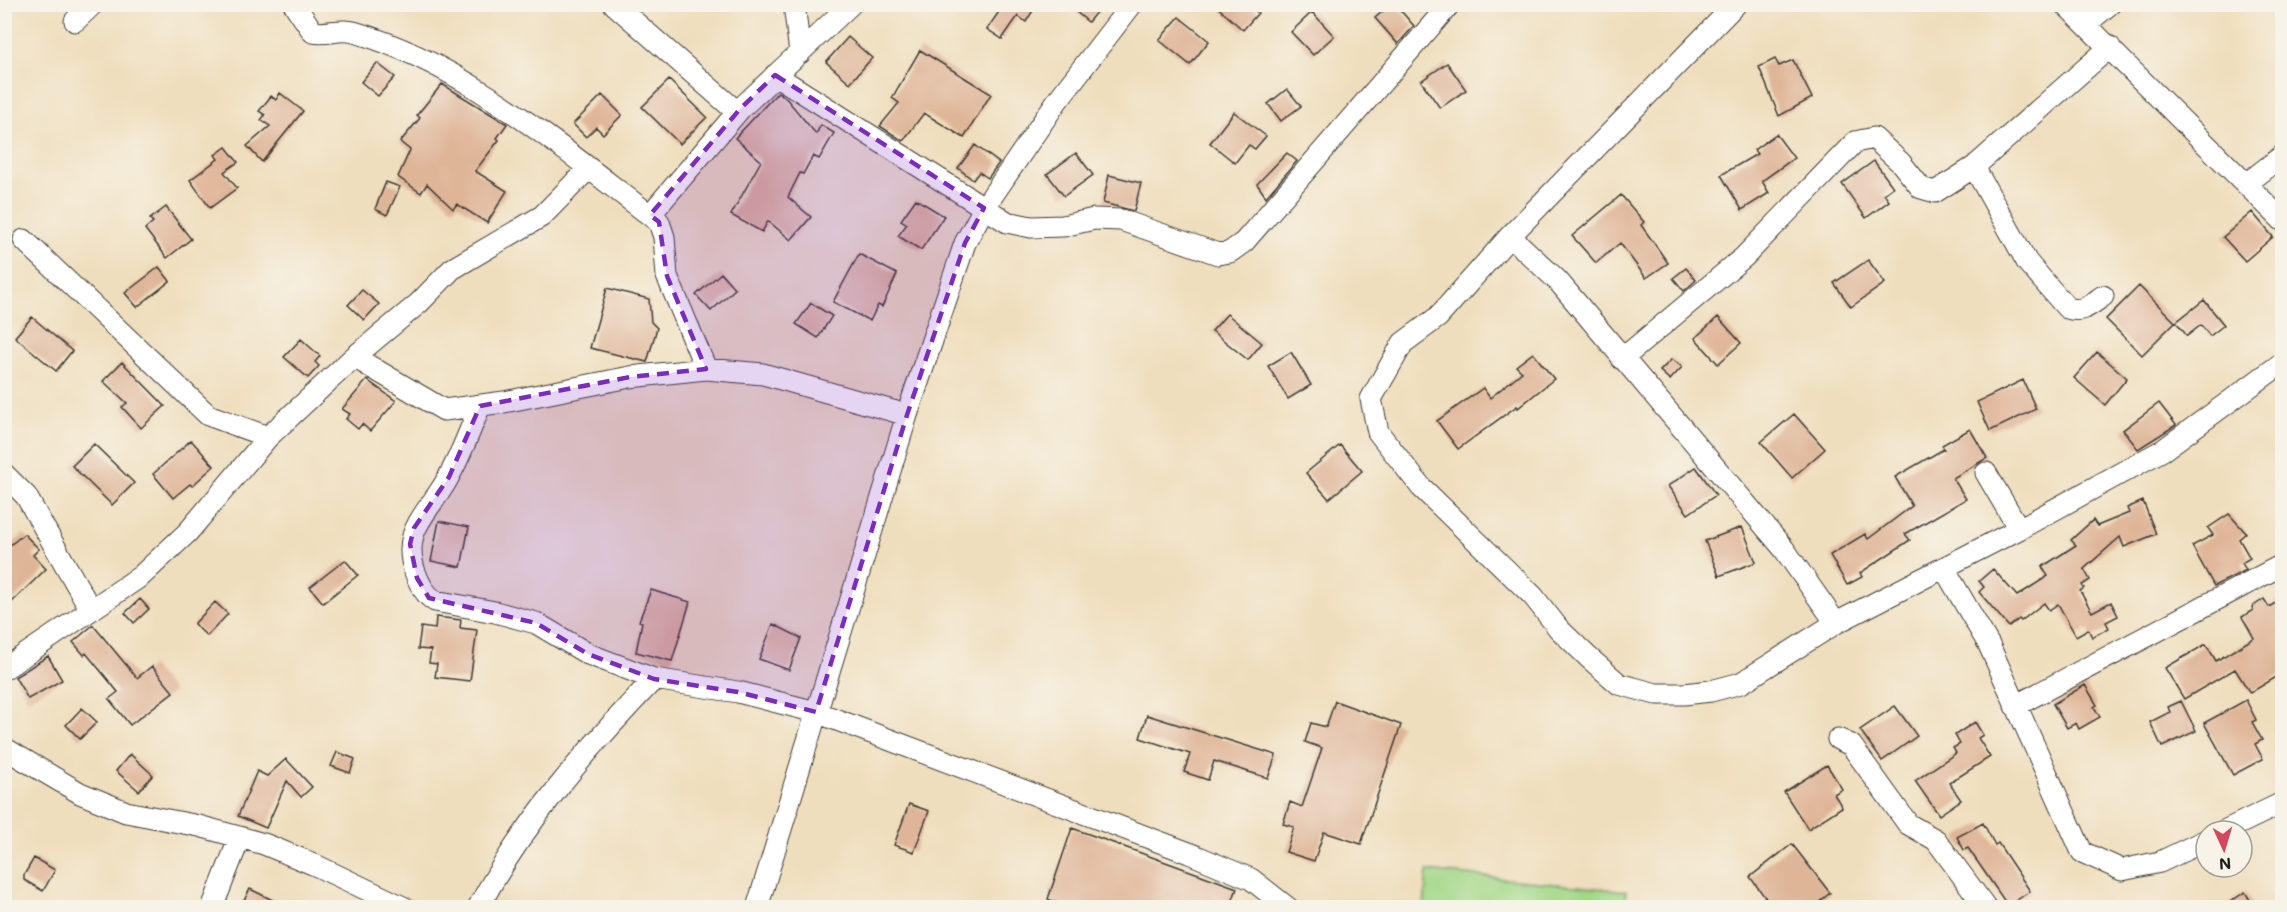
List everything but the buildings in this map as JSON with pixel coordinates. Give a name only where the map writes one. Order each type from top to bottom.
[{"type":"street","points":[[75,21],[93,4]]},
{"type":"street","points":[[294,4],[313,32],[350,31],[421,57],[528,124],[659,222],[664,237],[667,276],[706,369]]},
{"type":"street","points":[[614,4],[737,112]]},
{"type":"street","points":[[794,4],[800,53]]},
{"type":"street","points":[[650,215],[737,112],[851,4]]},
{"type":"street","points":[[757,908],[907,415],[965,243],[984,208],[1057,101],[1132,4]]},
{"type":"street","points":[[776,75],[1007,222],[1031,227],[1063,226],[1108,218],[1122,220],[1205,252],[1218,254],[1230,252],[1252,234],[1450,4]]},
{"type":"street","points":[[2065,4],[2283,220]]},
{"type":"street","points":[[2086,24],[2109,4]]},
{"type":"street","points":[[1735,5],[1510,236],[1438,317],[1404,343],[1371,399],[1378,432],[1421,487],[1533,596],[1560,629],[1618,684],[1656,694],[1711,691],[1741,683],[1836,623],[2019,529],[2163,450],[2283,363]]},
{"type":"street","points":[[1622,359],[1744,257],[1855,142],[1874,138],[1901,163],[1921,188],[1935,192],[1974,167],[2110,47]]},
{"type":"street","points":[[2246,183],[2283,156]]},
{"type":"street","points":[[1974,167],[2027,262],[2067,308],[2077,311],[2086,308],[2103,296]]},
{"type":"street","points":[[4,669],[141,576],[188,532],[268,437],[354,357],[419,303],[452,269],[542,216],[588,169]]},
{"type":"street","points":[[1510,236],[1558,281],[1785,549],[1836,623]]},
{"type":"street","points":[[24,240],[208,415],[268,437]]},
{"type":"street","points":[[354,357],[434,406],[456,410],[630,377],[706,369],[763,374],[907,415]]},
{"type":"street","points":[[480,406],[449,477],[414,528],[410,554],[417,578],[435,602],[495,612],[542,625],[588,654],[654,679],[738,692],[816,712],[1189,853],[1251,879],[1288,908]]},
{"type":"street","points":[[1986,473],[2019,529]]},
{"type":"street","points":[[4,474],[26,496],[91,610]]},
{"type":"street","points":[[2015,706],[2283,565]]},
{"type":"street","points":[[1944,568],[1989,645],[2082,852],[2122,870],[2160,862],[2194,846]]},
{"type":"street","points":[[478,908],[523,831],[587,753],[654,679]]},
{"type":"street","points":[[1838,739],[1851,745],[1908,824],[1936,840],[1986,908]]},
{"type":"street","points":[[4,748],[80,794],[126,812],[199,826],[240,837],[313,864],[405,908]]},
{"type":"street","points":[[2248,819],[2283,802]]},
{"type":"street","points":[[212,908],[240,837]]},
{"type":"highlighted area","points":[[775,75],[984,208],[965,243],[907,415],[816,712],[738,692],[654,679],[588,654],[536,623],[429,598],[417,578],[410,544],[414,528],[449,477],[480,406],[630,377],[706,369],[667,276],[659,222],[650,215],[740,109]]},
{"type":"green space","points":[[1427,871],[1626,891],[1625,907],[1424,907]]}]
